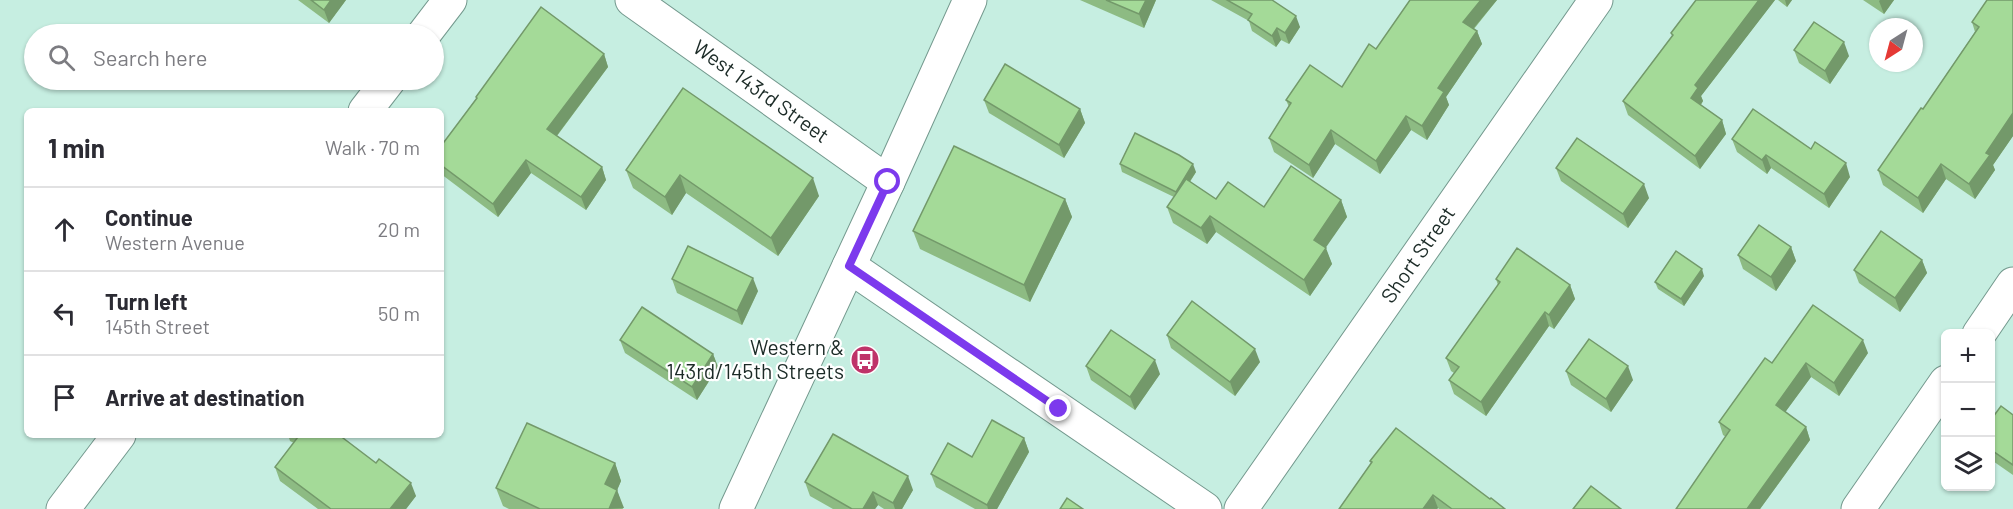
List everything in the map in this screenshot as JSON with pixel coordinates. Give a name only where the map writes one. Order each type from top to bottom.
[{"type":"street","points":[[432,24],[450,0]]},
{"type":"street","name":"West 143rd Street","points":[[632,0],[888,182]]},
{"type":"street","points":[[736,509],[970,0]]},
{"type":"street","name":"Short Street","points":[[1241,509],[1596,0]]},
{"type":"street","points":[[367,108],[381,90]]},
{"type":"street","points":[[849,266],[1205,509]]},
{"type":"street","points":[[1982,329],[2013,284]]},
{"type":"street","points":[[1858,509],[1945,383]]},
{"type":"street","points":[[63,509],[117,438]]},
{"type":"building","points":[[311,0],[331,0],[324,10]]},
{"type":"building","points":[[1106,0],[1146,0],[1139,14]]},
{"type":"building","points":[[1227,0],[1272,0],[1296,16],[1285,33],[1277,28],[1272,36],[1248,20],[1252,14]]},
{"type":"building","points":[[1410,0],[1481,0],[1463,22],[1477,31],[1438,88],[1444,92],[1422,126],[1406,116],[1376,161],[1331,130],[1309,165],[1269,138],[1291,103],[1286,100],[1310,65],[1342,87],[1369,44],[1376,49]]},
{"type":"building","points":[[1696,0],[1759,0],[1695,85],[1698,88],[1691,98],[1722,120],[1695,156],[1623,101],[1673,35],[1671,33]]},
{"type":"building","points":[[1987,0],[2013,0],[2013,113],[1986,153],[1990,155],[1969,184],[1941,164],[1918,198],[1878,170],[1979,27],[1972,22]]},
{"type":"building","points":[[541,7],[604,54],[547,129],[602,167],[581,197],[526,160],[493,204],[444,167],[444,142]]},
{"type":"building","points":[[1814,22],[1844,42],[1825,71],[1794,50]]},
{"type":"building","points":[[1005,64],[1080,109],[1059,145],[984,100]]},
{"type":"building","points":[[683,88],[813,178],[771,238],[680,175],[665,197],[626,170]]},
{"type":"building","points":[[1753,109],[1811,149],[1815,142],[1846,163],[1824,194],[1766,155],[1762,160],[1732,139]]},
{"type":"building","points":[[1135,133],[1193,164],[1176,192],[1120,164]]},
{"type":"building","points":[[1577,138],[1644,184],[1623,214],[1556,168]]},
{"type":"building","points":[[954,146],[1065,199],[1024,285],[913,231]]},
{"type":"building","points":[[1291,166],[1341,200],[1314,240],[1326,248],[1304,280],[1210,216],[1201,228],[1167,207],[1186,179],[1216,199],[1228,182],[1264,207]]},
{"type":"building","points":[[1759,225],[1791,247],[1771,277],[1738,255]]},
{"type":"building","points":[[1881,231],[1922,260],[1895,298],[1854,270]]},
{"type":"building","points":[[688,246],[753,278],[737,311],[672,279]]},
{"type":"building","points":[[1517,248],[1570,285],[1549,315],[1545,312],[1481,402],[1449,380],[1459,367],[1446,358],[1500,282],[1496,279]]},
{"type":"building","points":[[1676,251],[1702,269],[1681,299],[1655,282]]},
{"type":"building","points":[[1192,301],[1255,349],[1230,382],[1167,335]]},
{"type":"building","points":[[1813,305],[1863,340],[1834,383],[1806,363],[1776,405],[1806,427],[1747,509],[1676,509],[1730,430],[1719,422],[1765,358],[1772,363]]},
{"type":"building","points":[[642,307],[713,354],[692,387],[620,340]]},
{"type":"building","points":[[1111,330],[1155,360],[1130,397],[1086,366]]},
{"type":"building","points":[[1589,339],[1628,366],[1606,399],[1566,371]]},
{"type":"building","points":[[2001,406],[2013,415],[2013,465],[1995,452],[1995,414]]},
{"type":"building","points":[[992,420],[1024,438],[987,505],[931,474],[948,443],[972,457]]},
{"type":"building","points":[[527,423],[615,463],[605,484],[617,490],[609,509],[540,509],[496,488]]},
{"type":"building","points":[[1396,428],[1505,509],[1452,509],[1433,495],[1423,509],[1339,509],[1372,462],[1370,461]]},
{"type":"building","points":[[833,434],[908,476],[893,503],[873,492],[863,509],[852,509],[805,482]]},
{"type":"building","points":[[297,438],[343,438],[376,463],[379,459],[411,483],[390,509],[331,509],[275,467]]},
{"type":"building","points":[[1591,486],[1621,509],[1573,509]]},
{"type":"building","points":[[1067,498],[1083,509],[1060,509]]},
{"type":"place","name":"Western & 143rd/145th Streets","points":[[865,360]]},
{"type":"route","points":[[888,182],[849,266],[1059,409]]}]
